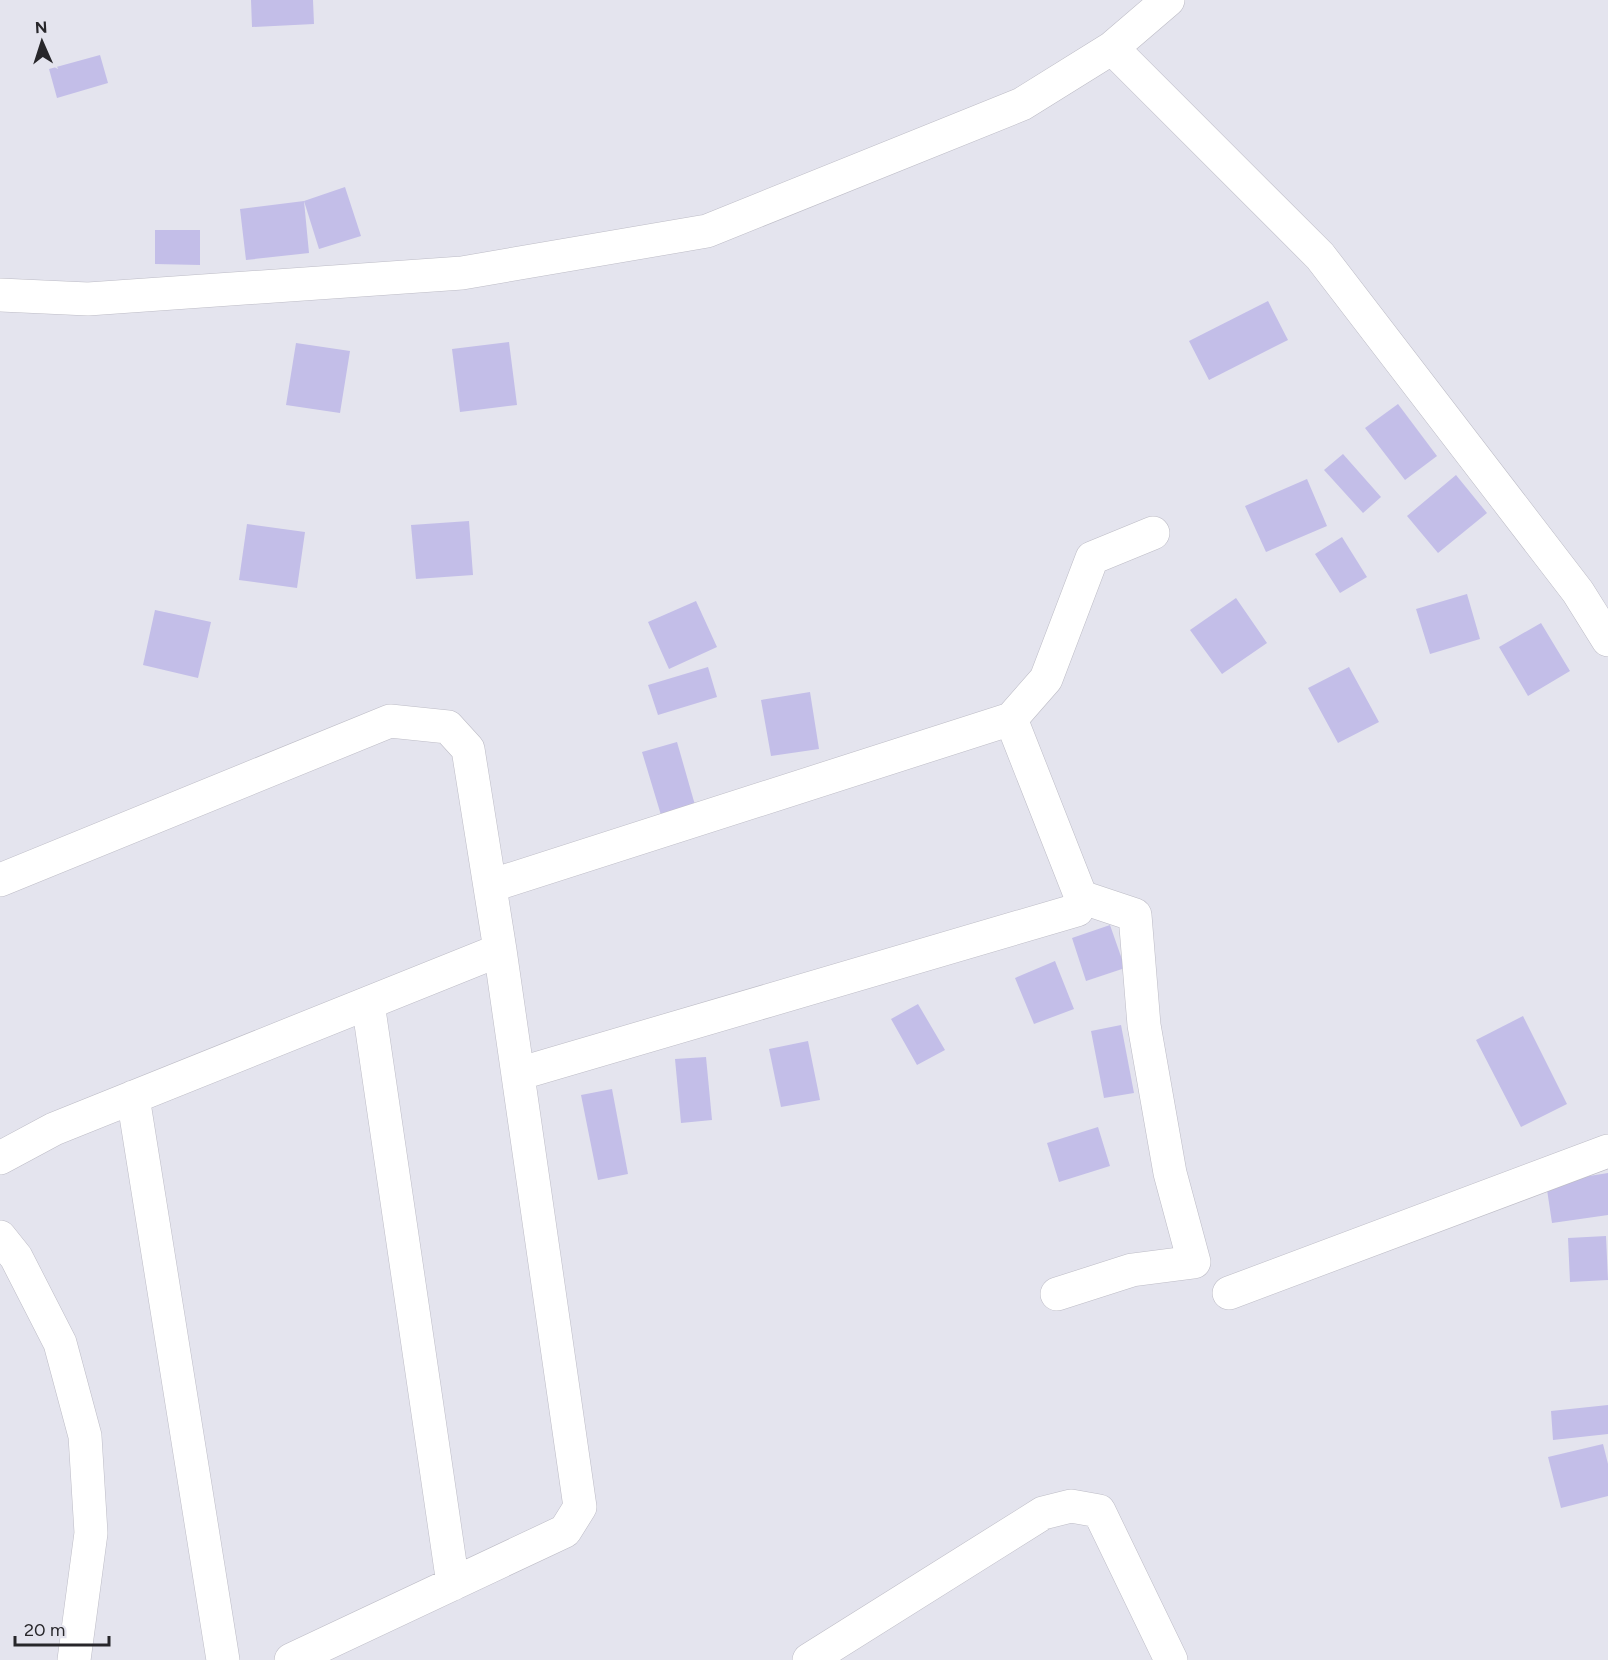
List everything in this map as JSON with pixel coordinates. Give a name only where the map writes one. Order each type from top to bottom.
[{"type":"street","points":[[0,295],[88,299],[462,273],[707,231],[1022,104],[1112,48],[1168,0]]},
{"type":"street","points":[[1112,48],[1320,256],[1578,592],[1608,640]]},
{"type":"street","points":[[490,885],[1011,719],[1046,679],[1092,558],[1153,533]]},
{"type":"street","points":[[518,1074],[1077,910],[1081,897],[1011,719]]},
{"type":"street","points":[[0,880],[390,721],[448,727],[468,749],[500,950],[580,1507],[565,1531],[291,1660]]},
{"type":"street","points":[[1057,1294],[1132,1270],[1194,1262],[1170,1173],[1144,1025],[1135,915],[1081,897]]},
{"type":"street","points":[[0,1158],[54,1129],[500,950]]},
{"type":"street","points":[[368,1003],[453,1584]]},
{"type":"street","points":[[133,1098],[223,1660]]},
{"type":"street","points":[[1229,1293],[1608,1151]]},
{"type":"street","points":[[0,1237],[16,1257],[60,1343],[85,1436],[91,1533],[74,1660]]},
{"type":"street","points":[[809,1660],[1043,1513],[1071,1506],[1099,1511],[1171,1660]]},
{"type":"building","points":[[251,0],[313,0],[314,24],[252,27]]},
{"type":"building","points":[[100,55],[108,83],[57,98],[49,69]]},
{"type":"building","points":[[345,187],[361,236],[319,249],[304,201]]},
{"type":"building","points":[[304,201],[309,253],[246,260],[240,209]]},
{"type":"building","points":[[155,230],[200,230],[200,265],[155,264]]},
{"type":"building","points":[[1268,301],[1288,340],[1209,380],[1189,341]]},
{"type":"building","points":[[509,342],[517,405],[460,412],[452,349]]},
{"type":"building","points":[[296,343],[350,351],[340,413],[286,405]]},
{"type":"building","points":[[1398,404],[1437,456],[1405,480],[1365,428]]},
{"type":"building","points":[[1343,454],[1381,497],[1363,513],[1324,470]]},
{"type":"building","points":[[1456,475],[1487,513],[1438,553],[1407,516]]},
{"type":"building","points":[[1307,479],[1327,526],[1266,552],[1245,506]]},
{"type":"building","points":[[469,521],[473,575],[416,579],[411,525]]},
{"type":"building","points":[[247,524],[305,532],[297,588],[239,580]]},
{"type":"building","points":[[1342,537],[1367,577],[1340,593],[1315,554]]},
{"type":"building","points":[[1467,594],[1480,639],[1430,654],[1416,609]]},
{"type":"building","points":[[1236,598],[1267,643],[1222,674],[1190,630]]},
{"type":"building","points":[[696,601],[717,647],[669,669],[648,622]]},
{"type":"building","points":[[155,610],[211,622],[198,678],[143,665]]},
{"type":"building","points":[[1541,623],[1570,671],[1528,696],[1499,647]]},
{"type":"building","points":[[708,667],[717,697],[658,715],[648,685]]},
{"type":"building","points":[[1349,667],[1379,722],[1338,743],[1308,688]]},
{"type":"building","points":[[810,692],[819,749],[771,756],[761,700]]},
{"type":"building","points":[[677,742],[695,805],[661,815],[642,752]]},
{"type":"building","points":[[1110,925],[1125,968],[1086,981],[1072,938]]},
{"type":"building","points":[[1055,961],[1074,1009],[1034,1024],[1015,978]]},
{"type":"building","points":[[918,1004],[945,1050],[917,1065],[891,1019]]},
{"type":"building","points":[[1523,1016],[1567,1104],[1521,1127],[1476,1040]]},
{"type":"building","points":[[1121,1025],[1134,1093],[1104,1098],[1091,1031]]},
{"type":"building","points":[[808,1041],[820,1100],[781,1107],[769,1049]]},
{"type":"building","points":[[706,1057],[712,1120],[681,1123],[675,1059]]},
{"type":"building","points":[[612,1089],[628,1174],[598,1180],[581,1095]]},
{"type":"building","points":[[1098,1127],[1110,1166],[1059,1182],[1047,1143]]},
{"type":"building","points":[[1608,1173],[1608,1215],[1552,1223],[1546,1183]]},
{"type":"building","points":[[1606,1236],[1608,1280],[1570,1282],[1568,1238]]},
{"type":"building","points":[[1608,1405],[1608,1434],[1553,1440],[1551,1411]]},
{"type":"building","points":[[1603,1444],[1608,1464],[1608,1496],[1561,1508],[1548,1457]]}]
